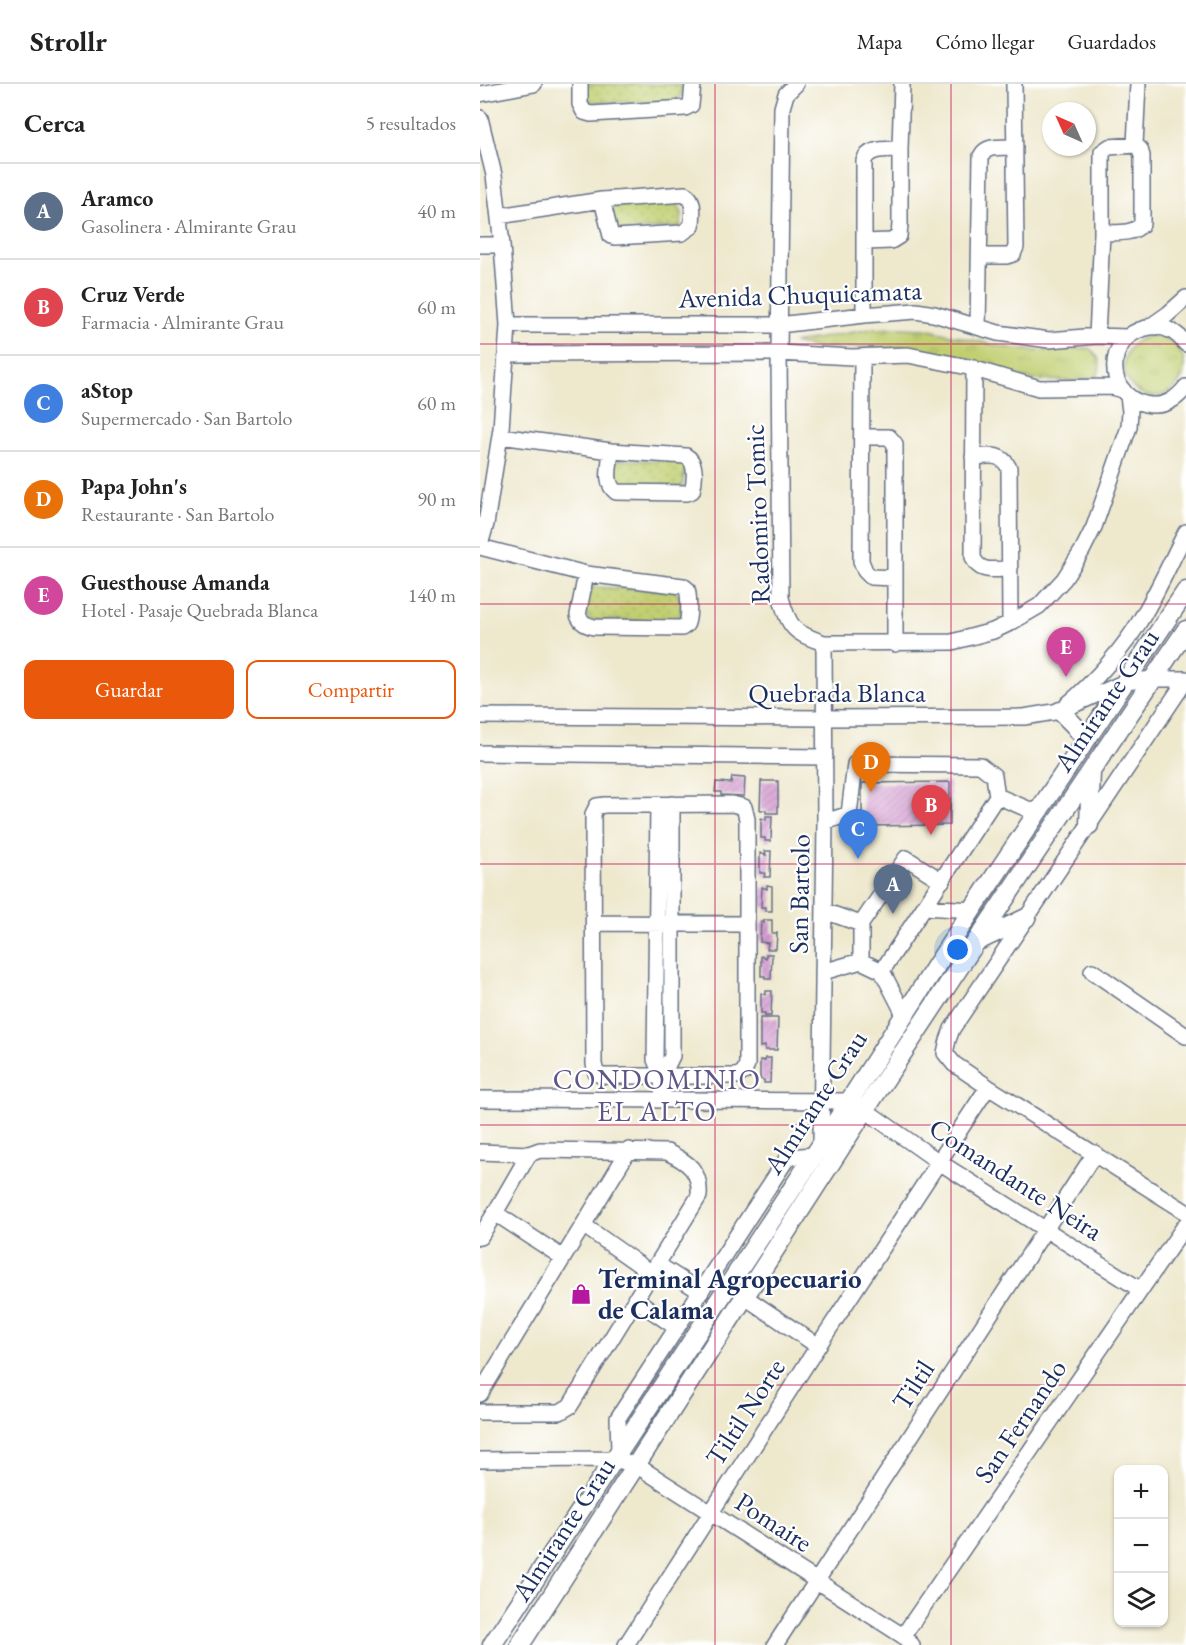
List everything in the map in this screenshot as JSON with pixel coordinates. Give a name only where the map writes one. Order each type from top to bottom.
[{"type":"main road","name":"Almirante Grau","points":[[492,1645],[818,1150],[972,910],[1186,591]]},
{"type":"main road","name":"Almirante Grau","points":[[520,1645],[865,1110],[1186,630]]},
{"type":"main road","points":[[1060,711],[1085,739]]},
{"type":"main road","points":[[1089,825],[1091,771]]},
{"type":"main road","points":[[976,942],[1026,918]]},
{"type":"street","points":[[480,94],[534,84]]},
{"type":"street","points":[[580,84],[580,104],[584,111],[591,114],[685,108],[691,105],[693,84]]},
{"type":"street","name":"Radomiro Tomic","points":[[796,84],[786,94],[782,108],[779,325],[781,598],[786,618],[793,628],[807,638],[824,644],[952,642],[1011,624],[1039,606],[1064,579],[1094,527],[1129,427],[1130,411],[1126,393]]},
{"type":"street","points":[[864,242],[891,241],[899,236],[902,84]]},
{"type":"street","points":[[980,256],[1007,256],[1013,254],[1016,247],[1014,84]]},
{"type":"street","points":[[1135,145],[1138,84]]},
{"type":"street","points":[[480,118],[494,175],[508,325],[500,436],[480,546],[586,574],[682,586],[687,589],[688,594],[686,625],[682,628],[585,625],[580,621],[578,615],[586,574]]},
{"type":"street","points":[[1097,336],[1102,232],[1102,152],[1109,147],[1135,145],[1140,149],[1142,156],[1142,224],[1137,230],[1131,232],[1102,232]]},
{"type":"street","points":[[978,327],[981,156],[988,148],[1015,147]]},
{"type":"street","points":[[864,315],[864,161],[871,152],[900,149]]},
{"type":"street","points":[[499,216],[602,200],[686,194],[693,202],[692,226],[682,233],[611,236],[602,200]]},
{"type":"street","points":[[480,245],[502,245]]},
{"type":"street","name":"Avenida Chuquicamata","points":[[508,325],[779,325],[916,311],[998,333],[1049,339],[1126,337],[1151,326],[1186,298]]},
{"type":"street","points":[[1151,326],[1176,333],[1186,344]]},
{"type":"street","points":[[1126,337],[1118,349],[1114,363],[1116,378],[1126,393]]},
{"type":"street","name":"Avenida Chuquicamata","points":[[506,354],[779,353],[862,357],[908,356],[974,369],[1038,388],[1112,387],[1150,405]]},
{"type":"street","points":[[862,357],[861,561],[865,571],[871,577],[895,578]]},
{"type":"street","points":[[974,369],[973,557],[975,564],[982,569],[1010,569]]},
{"type":"street","points":[[1150,405],[1180,400],[1186,387]]},
{"type":"street","name":"Radomiro Tomic","points":[[1129,427],[1150,405]]},
{"type":"street","points":[[500,436],[611,451],[687,456],[693,463],[692,491],[687,493],[616,492],[609,483],[611,451]]},
{"type":"street","points":[[862,436],[889,436],[895,444],[895,644]]},
{"type":"street","points":[[974,457],[999,456],[1006,461],[1009,468],[1011,624]]},
{"type":"street","points":[[1060,711],[1092,681],[1140,621],[1186,532]]},
{"type":"street","name":"San Bartolo","points":[[818,1150],[824,911],[824,644]]},
{"type":"street","name":"Quebrada Blanca","points":[[480,716],[1024,717],[1060,711],[1125,682],[1186,679]]},
{"type":"street","name":"Almirante Grau","points":[[988,1087],[954,1064],[945,1053],[952,1029],[1186,679]]},
{"type":"street","points":[[480,753],[825,757]]},
{"type":"street","points":[[825,822],[849,814],[855,764],[980,765],[994,776],[997,796],[882,971]]},
{"type":"street","points":[[997,796],[1037,813]]},
{"type":"street","points":[[663,1100],[663,1076],[655,1060],[664,923],[665,804]]},
{"type":"street","points":[[665,804],[732,804],[744,807],[747,819],[747,1064],[744,1072],[737,1076],[602,1076],[596,1073],[594,1064],[594,814],[597,806],[665,804]]},
{"type":"street","points":[[861,961],[861,924],[906,858],[942,880]]},
{"type":"street","points":[[925,907],[972,910]]},
{"type":"street","points":[[824,911],[861,924]]},
{"type":"street","points":[[594,923],[747,924]]},
{"type":"street","points":[[823,972],[861,961],[882,971],[904,1014]]},
{"type":"street","points":[[1092,971],[1186,1036]]},
{"type":"street","points":[[988,1087],[1186,1212]]},
{"type":"street","name":"Tiltil Norte","points":[[626,1645],[988,1087]]},
{"type":"street","points":[[480,1100],[848,1101]]},
{"type":"street","name":"Comandante Neira","points":[[848,1101],[865,1110],[939,1162],[1141,1290]]},
{"type":"street","points":[[480,1152],[529,1154],[540,1150],[667,1152],[682,1159],[695,1172],[700,1183],[699,1196],[570,1406],[560,1412],[480,1412]]},
{"type":"street","points":[[480,1394],[629,1150]]},
{"type":"street","points":[[617,1454],[618,1418],[788,1157],[818,1150]]},
{"type":"street","name":"Tiltil","points":[[775,1645],[1095,1153]]},
{"type":"street","points":[[480,1237],[529,1154]]},
{"type":"street","points":[[495,1213],[562,1257]]},
{"type":"street","name":"San Fernando","points":[[907,1641],[1186,1224]]},
{"type":"street","points":[[583,1225],[654,1268],[700,1292]]},
{"type":"street","points":[[745,1297],[818,1346]]},
{"type":"street","points":[[635,1299],[677,1328]]},
{"type":"street","name":"Pomaire","points":[[480,1460],[617,1454],[711,1512],[907,1641]]},
{"type":"green space","points":[[586,84],[681,84],[681,96],[674,102],[592,102],[584,98]]},
{"type":"green space","points":[[676,200],[682,214],[680,227],[621,231],[612,225],[612,207]]},
{"type":"green space","points":[[871,329],[925,329],[1003,347],[1034,351],[1089,348],[1098,357],[1100,368],[1097,376],[1079,381],[1034,380],[903,348],[817,348],[793,343]]},
{"type":"green space","points":[[1148,336],[1160,336],[1171,341],[1179,349],[1184,366],[1182,378],[1171,391],[1160,396],[1148,396],[1137,391],[1129,383],[1124,372],[1124,360],[1129,349],[1137,341]]},
{"type":"green space","points":[[616,460],[678,461],[686,466],[682,487],[619,485],[613,479]]},
{"type":"green space","points":[[593,587],[675,591],[682,601],[679,621],[589,620],[584,608]]},
{"type":"building","points":[[732,777],[745,778],[744,796],[721,795],[721,792],[715,792],[716,782],[731,783]]},
{"type":"building","points":[[761,781],[778,781],[778,813],[766,813],[766,810],[760,810]]},
{"type":"building","points":[[950,782],[950,825],[862,826],[862,783]]},
{"type":"building","points":[[766,816],[772,816],[771,841],[761,838],[761,818],[766,820]]},
{"type":"building","points":[[765,851],[771,851],[770,877],[764,877],[765,873],[760,873],[760,853],[766,855]]},
{"type":"building","points":[[767,885],[772,886],[772,911],[766,911],[766,907],[761,907],[762,887],[767,889]]},
{"type":"building","points":[[764,920],[772,920],[772,933],[777,933],[776,949],[767,949],[768,943],[760,942],[761,922],[764,923]]},
{"type":"building","points":[[766,954],[772,954],[771,979],[761,976],[761,956],[766,958]]},
{"type":"building","points":[[766,991],[772,991],[771,1016],[761,1013],[761,993],[766,995]]},
{"type":"building","points":[[760,1018],[778,1018],[777,1050],[765,1050],[765,1046],[760,1047]]},
{"type":"building","points":[[765,1058],[771,1058],[770,1083],[764,1083],[764,1080],[760,1079],[760,1060],[765,1061]]},
{"type":"place","name":"Guesthouse Amanda","points":[[1066,677]]},
{"type":"place","name":"Papa John's","points":[[871,792]]},
{"type":"place","name":"Cruz Verde","points":[[931,835]]},
{"type":"place","name":"aStop","points":[[858,859]]},
{"type":"place","name":"Aramco","points":[[893,914]]},
{"type":"place","name":"Terminal Agropecuario de Calama","points":[[581,1294]]},
{"type":"district","name":"CONDOMINIO EL ALTO","points":[[657,1095]]}]
